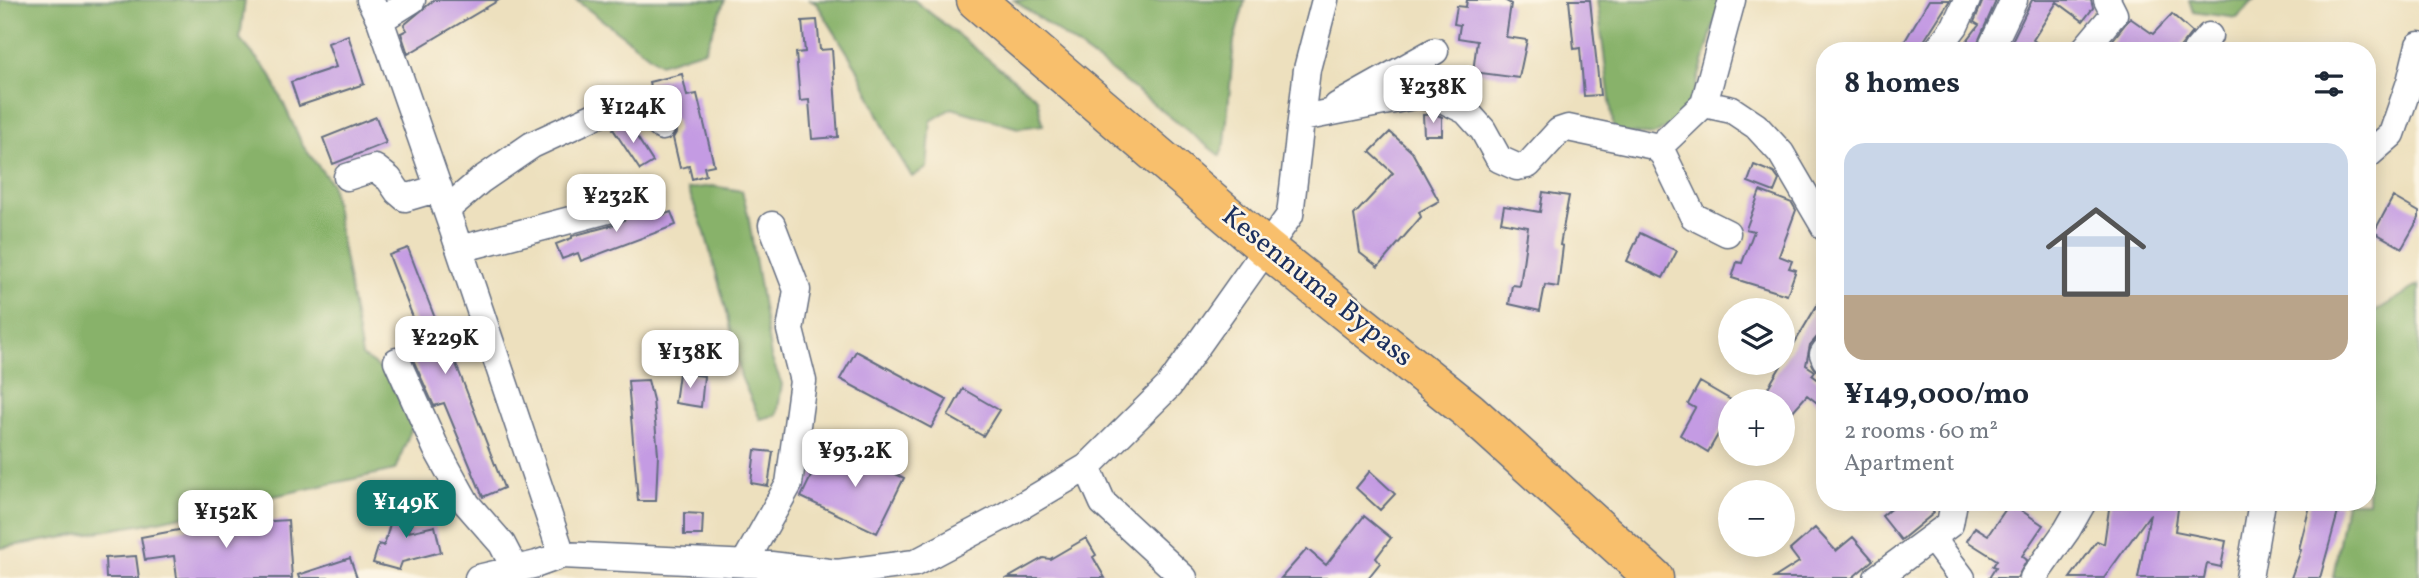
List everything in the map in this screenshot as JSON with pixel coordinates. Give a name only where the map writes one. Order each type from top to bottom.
[{"type":"highway","name":"Kesennuma Bypass","points":[[976,0],[1266,248],[1469,411],[1654,578]]},
{"type":"street","points":[[412,0],[375,10],[460,249],[562,555]]},
{"type":"street","points":[[478,578],[530,570],[562,555],[744,564],[837,573],[915,563],[1006,515],[1087,467],[1169,386],[1290,215],[1313,116],[1307,69],[1325,0]]},
{"type":"street","points":[[1657,149],[1704,104],[1732,0]]},
{"type":"street","points":[[1943,42],[1955,26],[1967,0]]},
{"type":"street","points":[[1994,42],[2014,0]]},
{"type":"street","points":[[2090,42],[2114,13],[2107,0]]},
{"type":"street","points":[[1955,26],[1978,42]]},
{"type":"street","points":[[2376,148],[2392,134],[2410,82],[2419,45]]},
{"type":"street","points":[[1313,116],[1434,51]]},
{"type":"street","points":[[1313,116],[1419,95],[1444,100],[1466,111],[1483,130],[1499,159],[1517,167],[1528,165],[1559,131],[1568,128],[1654,146],[1663,154],[1693,216],[1727,233]]},
{"type":"street","points":[[1704,104],[1732,110],[1756,126],[1781,153],[1816,213]]},
{"type":"street","points":[[347,177],[374,168],[389,179],[405,198],[442,199],[481,180],[532,145],[616,106],[641,108],[662,127]]},
{"type":"street","points":[[460,249],[612,209]]},
{"type":"street","points":[[744,564],[789,484],[803,381],[790,330],[797,290],[772,225]]},
{"type":"street","points":[[397,361],[436,448],[467,504],[502,544],[530,570]]},
{"type":"street","points":[[1087,467],[1103,503],[1184,578]]},
{"type":"street","points":[[1877,578],[1950,524],[1952,511]]},
{"type":"street","points":[[2034,578],[2077,511]]},
{"type":"street","points":[[2249,578],[2260,511]]},
{"type":"street","points":[[1931,538],[1962,578]]},
{"type":"green space","points":[[0,0],[245,0],[240,39],[270,74],[303,146],[331,183],[362,356],[388,374],[412,427],[395,470],[144,524],[0,548]]},
{"type":"green space","points":[[576,0],[725,0],[705,50],[660,64]]},
{"type":"green space","points":[[810,0],[914,0],[1037,98],[1043,125],[1018,128],[952,108],[931,121],[927,168],[912,177],[892,144],[857,68],[817,4]]},
{"type":"green space","points":[[1014,0],[1245,0],[1234,41],[1225,143],[1220,156],[1105,66]]},
{"type":"green space","points":[[1597,0],[1721,0],[1688,114],[1654,135],[1614,132]]},
{"type":"green space","points":[[2189,0],[2254,0],[2237,18],[2193,12]]},
{"type":"green space","points":[[712,186],[742,191],[771,357],[782,384],[777,415],[760,419],[741,377],[728,316],[705,233],[688,189]]},
{"type":"green space","points":[[2419,285],[2419,578],[2333,578],[2344,511],[2376,511],[2376,311]]},
{"type":"building","points":[[434,0],[499,0],[408,54],[401,33],[407,30],[404,25]]},
{"type":"building","points":[[1467,0],[1504,0],[1511,4],[1506,37],[1527,40],[1519,78],[1473,72],[1477,41],[1458,38],[1460,25],[1454,24],[1457,6],[1466,7]]},
{"type":"building","points":[[1569,0],[1590,0],[1600,95],[1584,96],[1580,48],[1574,49]]},
{"type":"building","points":[[1929,0],[1950,0],[1923,42],[1904,42]]},
{"type":"building","points":[[1983,0],[1996,1],[1978,42],[1966,42],[1979,25],[1974,22]]},
{"type":"building","points":[[2032,0],[2091,0],[2093,8],[2083,21],[2057,2],[2033,40],[2036,42],[2011,42]]},
{"type":"building","points":[[2172,14],[2192,32],[2184,42],[2111,42],[2130,18],[2153,34]]},
{"type":"building","points":[[817,20],[820,50],[832,49],[838,137],[812,139],[809,100],[800,101],[796,53],[805,52],[802,21]]},
{"type":"building","points":[[348,35],[364,84],[299,106],[291,82],[336,67],[328,43]]},
{"type":"building","points":[[682,74],[687,96],[697,94],[714,165],[704,167],[706,175],[692,179],[689,166],[680,168],[673,138],[677,131],[677,121],[653,98],[649,82]]},
{"type":"building","points":[[1435,114],[1442,117],[1442,135],[1424,135],[1423,115]]},
{"type":"building","points":[[376,117],[386,143],[333,164],[323,138]]},
{"type":"building","points":[[628,123],[653,162],[640,170],[613,129]]},
{"type":"building","points":[[1390,132],[1412,152],[1439,201],[1419,212],[1421,217],[1378,267],[1360,253],[1354,215],[1393,173],[1370,152]]},
{"type":"building","points":[[1754,165],[1774,173],[1779,180],[1774,192],[1748,182]]},
{"type":"building","points":[[1760,191],[1792,203],[1796,210],[1779,256],[1792,261],[1789,268],[1796,270],[1787,295],[1732,278],[1737,262],[1742,263],[1754,231],[1746,229]]},
{"type":"building","points":[[1543,192],[1569,196],[1560,245],[1563,246],[1558,287],[1545,285],[1540,311],[1509,304],[1512,285],[1520,286],[1528,227],[1501,222],[1504,206],[1540,212]]},
{"type":"building","points":[[2393,197],[2419,212],[2419,218],[2402,248],[2376,233]]},
{"type":"building","points":[[649,204],[654,218],[671,212],[676,225],[581,261],[578,253],[562,259],[556,244],[572,236],[617,224],[624,220],[627,212]]},
{"type":"building","points":[[1640,233],[1677,251],[1663,278],[1627,261]]},
{"type":"building","points":[[408,248],[504,488],[483,497],[444,403],[434,406],[409,351],[424,346],[389,255]]},
{"type":"building","points":[[1816,307],[1816,338],[1810,345],[1806,365],[1815,371],[1812,375],[1816,378],[1816,402],[1807,395],[1795,408],[1795,389],[1767,389],[1776,375],[1795,375],[1795,342]]},
{"type":"building","points":[[856,351],[947,400],[931,428],[840,379]]},
{"type":"building","points":[[679,373],[704,376],[701,407],[675,403]]},
{"type":"building","points":[[648,380],[653,400],[658,454],[656,501],[638,501],[628,381]]},
{"type":"building","points":[[1700,382],[1718,392],[1718,435],[1708,452],[1680,435],[1695,408],[1688,404]]},
{"type":"building","points":[[963,389],[999,410],[983,436],[948,416]]},
{"type":"building","points":[[845,444],[863,450],[860,457],[904,478],[877,533],[801,497],[816,466],[834,474]]},
{"type":"building","points":[[755,450],[773,452],[768,486],[751,483]]},
{"type":"building","points":[[1370,471],[1395,494],[1380,510],[1356,488]]},
{"type":"building","points":[[396,502],[416,508],[409,532],[435,526],[441,552],[402,562],[399,570],[373,563],[379,544],[384,546]]},
{"type":"building","points":[[1888,511],[1934,513],[1901,540],[1882,516]]},
{"type":"building","points":[[2004,511],[2022,511],[2043,525],[2022,556],[2027,560],[2017,578],[1989,578],[1997,560],[1967,541],[1975,527],[1988,535]]},
{"type":"building","points":[[2109,511],[2178,511],[2175,531],[2226,541],[2221,567],[2207,564],[2204,578],[2138,578],[2150,514],[2104,578],[2070,578],[2097,541],[2104,544]]},
{"type":"building","points":[[2309,511],[2338,511],[2320,578],[2291,578],[2301,550],[2299,549]]},
{"type":"building","points":[[684,513],[703,514],[702,535],[684,535]]},
{"type":"building","points":[[1364,516],[1391,538],[1376,558],[1380,563],[1368,578],[1281,578],[1307,549],[1326,565]]},
{"type":"building","points":[[288,520],[292,578],[177,578],[174,556],[145,560],[141,537],[200,526]]},
{"type":"building","points":[[1815,528],[1836,551],[1853,537],[1873,560],[1852,578],[1774,578],[1799,562],[1795,557],[1795,546]]},
{"type":"building","points":[[1086,538],[1105,578],[1008,578],[1043,558],[1050,559]]},
{"type":"building","points":[[136,556],[139,578],[106,578],[105,558]]},
{"type":"building","points":[[350,558],[357,578],[299,578],[298,575]]}]
